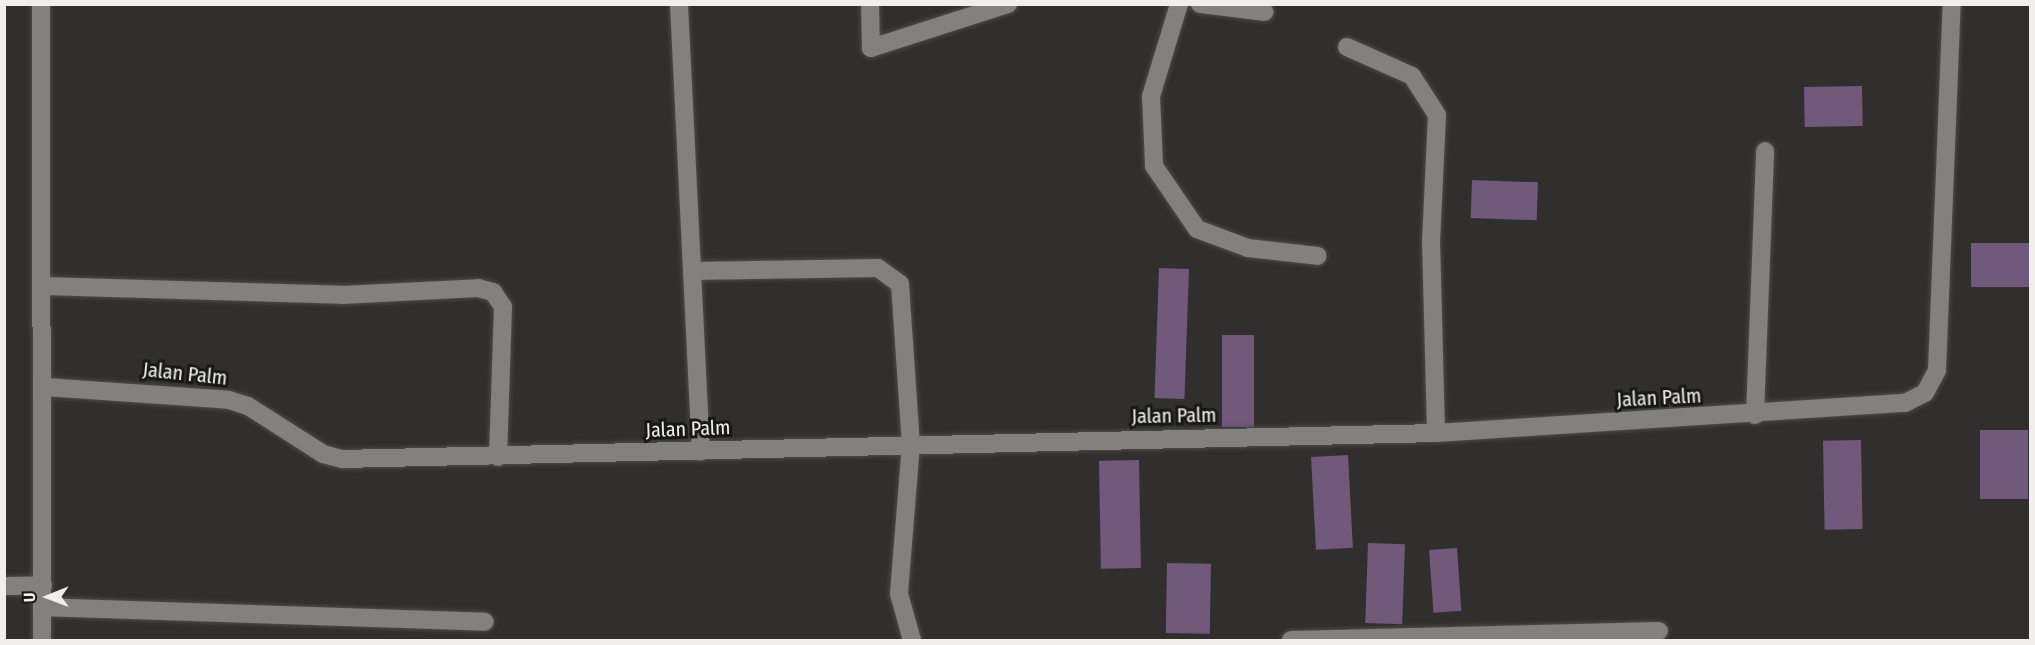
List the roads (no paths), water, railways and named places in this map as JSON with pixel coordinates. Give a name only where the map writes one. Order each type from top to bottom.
[{"type":"street","points":[[41,4],[45,387],[42,640]]},
{"type":"street","points":[[679,4],[701,452]]},
{"type":"street","points":[[870,4],[871,48],[1008,4]]},
{"type":"street","points":[[1179,4],[1152,96],[1154,165],[1197,229],[1248,248],[1318,256]]},
{"type":"street","points":[[1200,4],[1265,12]]},
{"type":"street","name":"Jalan Palm","points":[[45,387],[229,400],[248,406],[323,454],[342,459],[1436,433],[1755,415],[1905,403],[1925,393],[1937,370],[1952,4]]},
{"type":"street","points":[[1347,47],[1412,76],[1437,115],[1431,240],[1436,433]]},
{"type":"street","points":[[1755,415],[1765,151]]},
{"type":"street","points":[[692,271],[878,268],[891,272],[900,284],[911,444],[898,594],[912,640]]},
{"type":"street","points":[[43,286],[320,295],[478,288],[493,292],[503,307],[498,457]]},
{"type":"street","points":[[4,586],[43,585]]},
{"type":"street","points":[[42,607],[484,622]]},
{"type":"street","points":[[1291,640],[1659,631]]}]
